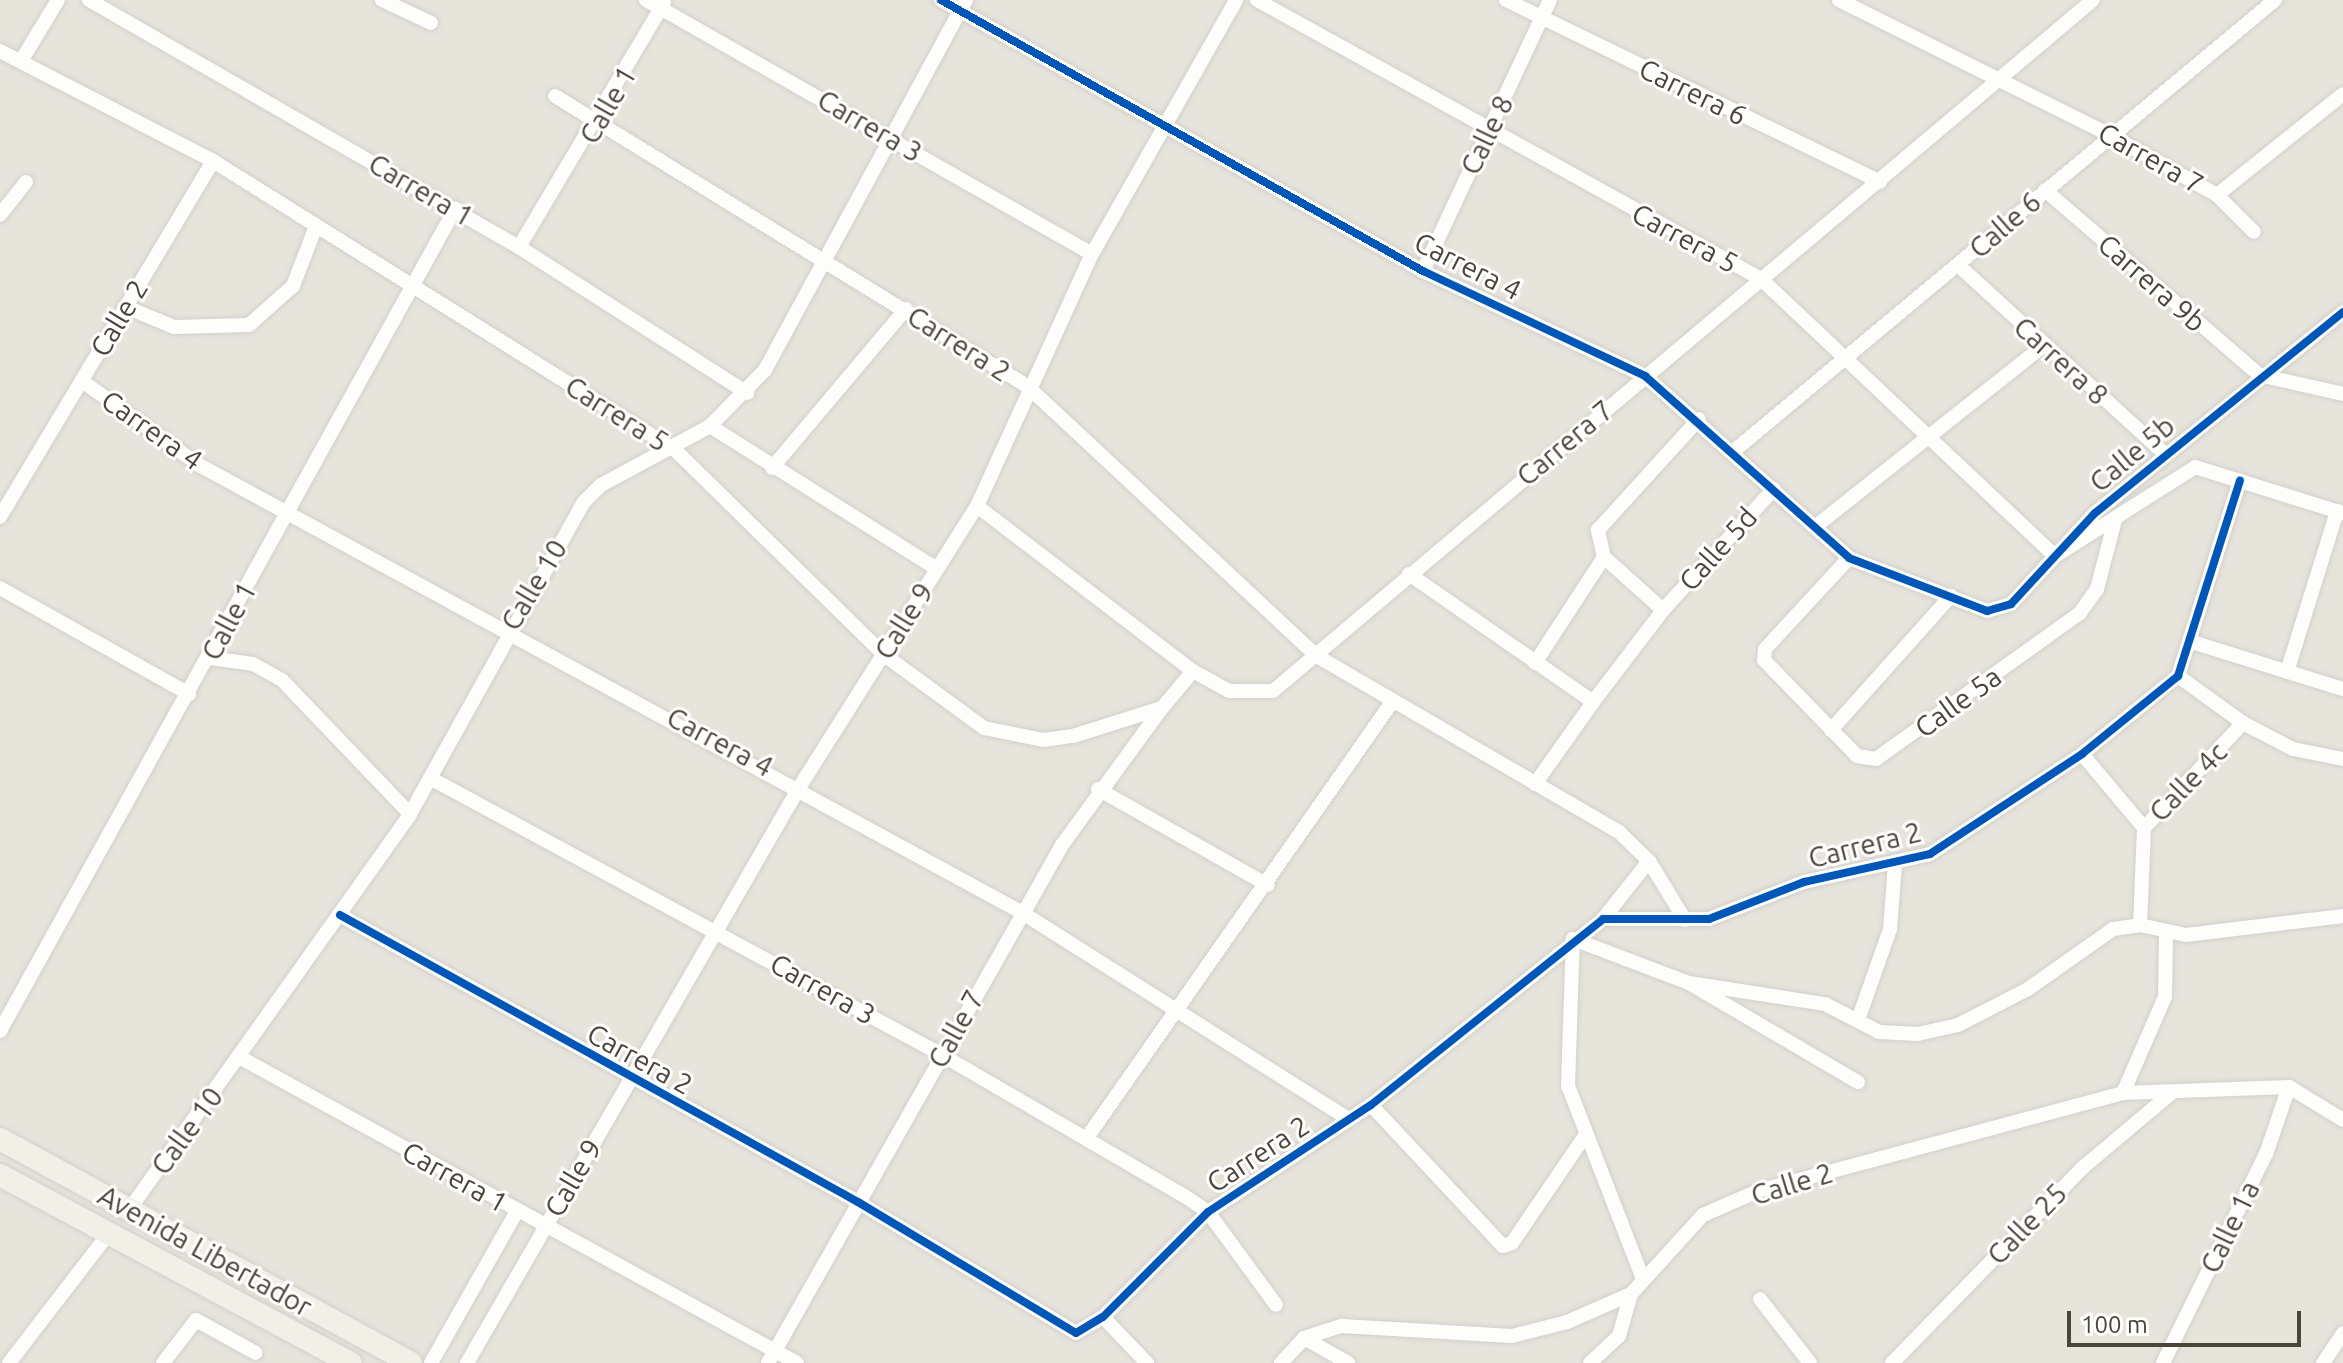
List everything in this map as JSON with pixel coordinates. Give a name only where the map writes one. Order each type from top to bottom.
[{"type":"main road","name":"Avenida Libertador","points":[[0,1139],[411,1363]]},
{"type":"main road","name":"Avenida Libertador","points":[[0,1175],[351,1363]]},
{"type":"street","points":[[21,61],[58,0]]},
{"type":"street","name":"Carrera 1","points":[[89,0],[519,247],[747,393]]},
{"type":"street","points":[[382,0],[431,23]]},
{"type":"street","name":"Carrera 3","points":[[646,0],[664,4],[1092,254]]},
{"type":"street","name":"Carrera 4","points":[[941,0],[963,5],[1423,271],[1645,376],[1735,450],[1849,558],[1951,596]]},
{"type":"street","name":"Calle 9","points":[[467,1363],[800,786],[977,506],[1027,386],[1092,254],[1236,0]]},
{"type":"street","name":"Carrera 5","points":[[1257,0],[1488,132],[1761,279],[1846,355],[2055,556]]},
{"type":"street","name":"Carrera 6","points":[[1506,0],[1880,182]]},
{"type":"street","name":"Calle 8","points":[[1423,271],[1550,0]]},
{"type":"street","name":"Carrera 7","points":[[1839,0],[1999,77],[2110,135],[2217,195],[2254,232]]},
{"type":"street","name":"Carrera 7","points":[[977,506],[1193,671],[1254,696],[1273,691],[2093,0]]},
{"type":"street","name":"Calle 6","points":[[1735,450],[2275,0]]},
{"type":"street","name":"Calle 1","points":[[519,247],[598,124],[664,4]]},
{"type":"street","name":"Calle 10","points":[[129,1210],[241,1058],[410,814],[507,629],[584,502],[620,474],[675,450],[710,426],[747,393],[825,263],[889,137],[963,5]]},
{"type":"street","name":"Carrera 5","points":[[0,51],[213,161],[675,450],[883,654],[984,728],[1015,737],[1073,736],[1162,708]]},
{"type":"street","points":[[2217,195],[2343,94]]},
{"type":"street","name":"Carrera 2","points":[[555,96],[1027,386],[1315,655],[1390,705],[1619,832],[1649,861],[1685,920]]},
{"type":"street","name":"Calle 2","points":[[0,517],[213,161]]},
{"type":"street","points":[[0,215],[26,182]]},
{"type":"street","name":"Carrera 9b","points":[[2045,190],[2259,375]]},
{"type":"street","name":"Calle 1","points":[[0,1031],[210,658],[408,285],[455,209]]},
{"type":"street","points":[[126,307],[174,327],[249,325],[293,286],[316,226]]},
{"type":"street","name":"Carrera 8","points":[[1958,265],[2043,346],[2166,455]]},
{"type":"street","points":[[772,468],[906,309]]},
{"type":"street","name":"Calle 5b","points":[[1951,596],[2002,609],[2166,455],[2259,375],[2343,312]]},
{"type":"street","points":[[1816,526],[2043,346]]},
{"type":"street","points":[[2259,375],[2343,394]]},
{"type":"street","name":"Carrera 4","points":[[82,381],[199,465],[800,786],[1021,912],[1349,1119]]},
{"type":"street","points":[[1663,610],[1604,557],[1598,530],[1699,419]]},
{"type":"street","points":[[710,426],[772,468],[937,569]]},
{"type":"street","points":[[2055,556],[2115,520],[2182,470],[2240,481],[2340,512],[2287,672]]},
{"type":"street","name":"Carrera 2","points":[[340,915],[631,1079],[858,1202],[1076,1333],[1103,1317],[1208,1212],[1371,1105],[1573,939],[1603,919],[1685,920],[1733,914],[1833,874],[1895,864],[1978,829],[2082,754],[2178,676],[2192,642],[2240,481]]},
{"type":"street","name":"Calle 5d","points":[[1535,784],[1663,610],[1774,489]]},
{"type":"street","name":"Calle 5a","points":[[1849,558],[1765,649],[1764,660],[1857,756],[1886,755],[2080,613],[2097,589],[2115,520]]},
{"type":"street","points":[[1535,663],[1604,557]]},
{"type":"street","points":[[1409,574],[1593,702]]},
{"type":"street","points":[[0,588],[189,694]]},
{"type":"street","points":[[1831,730],[1951,596]]},
{"type":"street","points":[[2192,642],[2343,689]]},
{"type":"street","points":[[210,658],[253,664],[282,680],[410,814]]},
{"type":"street","points":[[1162,708],[1193,671]]},
{"type":"street","name":"Calle 4c","points":[[2082,754],[2144,828],[2243,723],[2178,676]]},
{"type":"street","points":[[1086,1139],[1174,1011],[1268,885],[1390,705]]},
{"type":"street","name":"Calle 7","points":[[772,1357],[1021,912],[1098,789],[1162,708]]},
{"type":"street","points":[[2243,723],[2293,749],[2343,759]]},
{"type":"street","name":"Carrera 3","points":[[430,778],[716,930],[942,1055],[1208,1212]]},
{"type":"street","points":[[1098,789],[1268,885]]},
{"type":"street","points":[[2140,925],[2144,828]]},
{"type":"street","points":[[1603,919],[1649,861]]},
{"type":"street","points":[[1858,1020],[1890,929],[1895,864]]},
{"type":"street","points":[[1689,983],[1825,1004],[1896,1036],[1958,1025],[2028,989],[2113,929],[2140,925],[2166,932],[2343,916]]},
{"type":"street","points":[[2123,1093],[2165,997],[2166,932]]},
{"type":"street","points":[[1643,1279],[1586,1134],[1564,1054],[1573,939],[1689,983],[1858,1082]]},
{"type":"street","name":"Carrera 1","points":[[241,1058],[772,1357],[797,1363]]},
{"type":"street","points":[[2289,1087],[2343,1120]]},
{"type":"street","name":"Calle 2","points":[[1631,1294],[1703,1215],[1758,1191],[2123,1093],[2170,1094],[2289,1087]]},
{"type":"street","name":"Calle 1a","points":[[2163,1363],[2266,1154],[2289,1087]]},
{"type":"street","name":"Calle 25","points":[[1892,1363],[2081,1169],[2170,1094]]},
{"type":"street","points":[[1371,1105],[1503,1246],[1512,1243],[1586,1134]]},
{"type":"street","points":[[431,1363],[517,1211]]},
{"type":"street","points":[[1208,1212],[1276,1305]]},
{"type":"street","points":[[9,1363],[109,1233]]},
{"type":"street","points":[[1281,1363],[1304,1338],[1342,1326],[1512,1336],[1631,1294]]},
{"type":"street","points":[[1590,1363],[1619,1336],[1631,1294]]},
{"type":"street","points":[[1760,1299],[1810,1363]]},
{"type":"street","points":[[1103,1317],[1147,1363]]},
{"type":"street","points":[[163,1363],[196,1320],[256,1353]]},
{"type":"street","points":[[2323,1363],[2343,1333]]},
{"type":"street","points":[[1304,1338],[1348,1363]]},
{"type":"shaded area","points":[[0,0],[2343,0],[2343,1363],[0,1363]]},
{"type":"cycle path","points":[[941,0],[1423,271],[1645,376],[1849,558],[1987,611],[2011,604],[2095,513],[2343,312]]},
{"type":"cycle path","points":[[340,915],[858,1202],[1076,1333],[1103,1317],[1208,1212],[1371,1105],[1603,919],[1709,919],[1804,882],[1930,854],[2082,754],[2178,676],[2240,481]]}]
